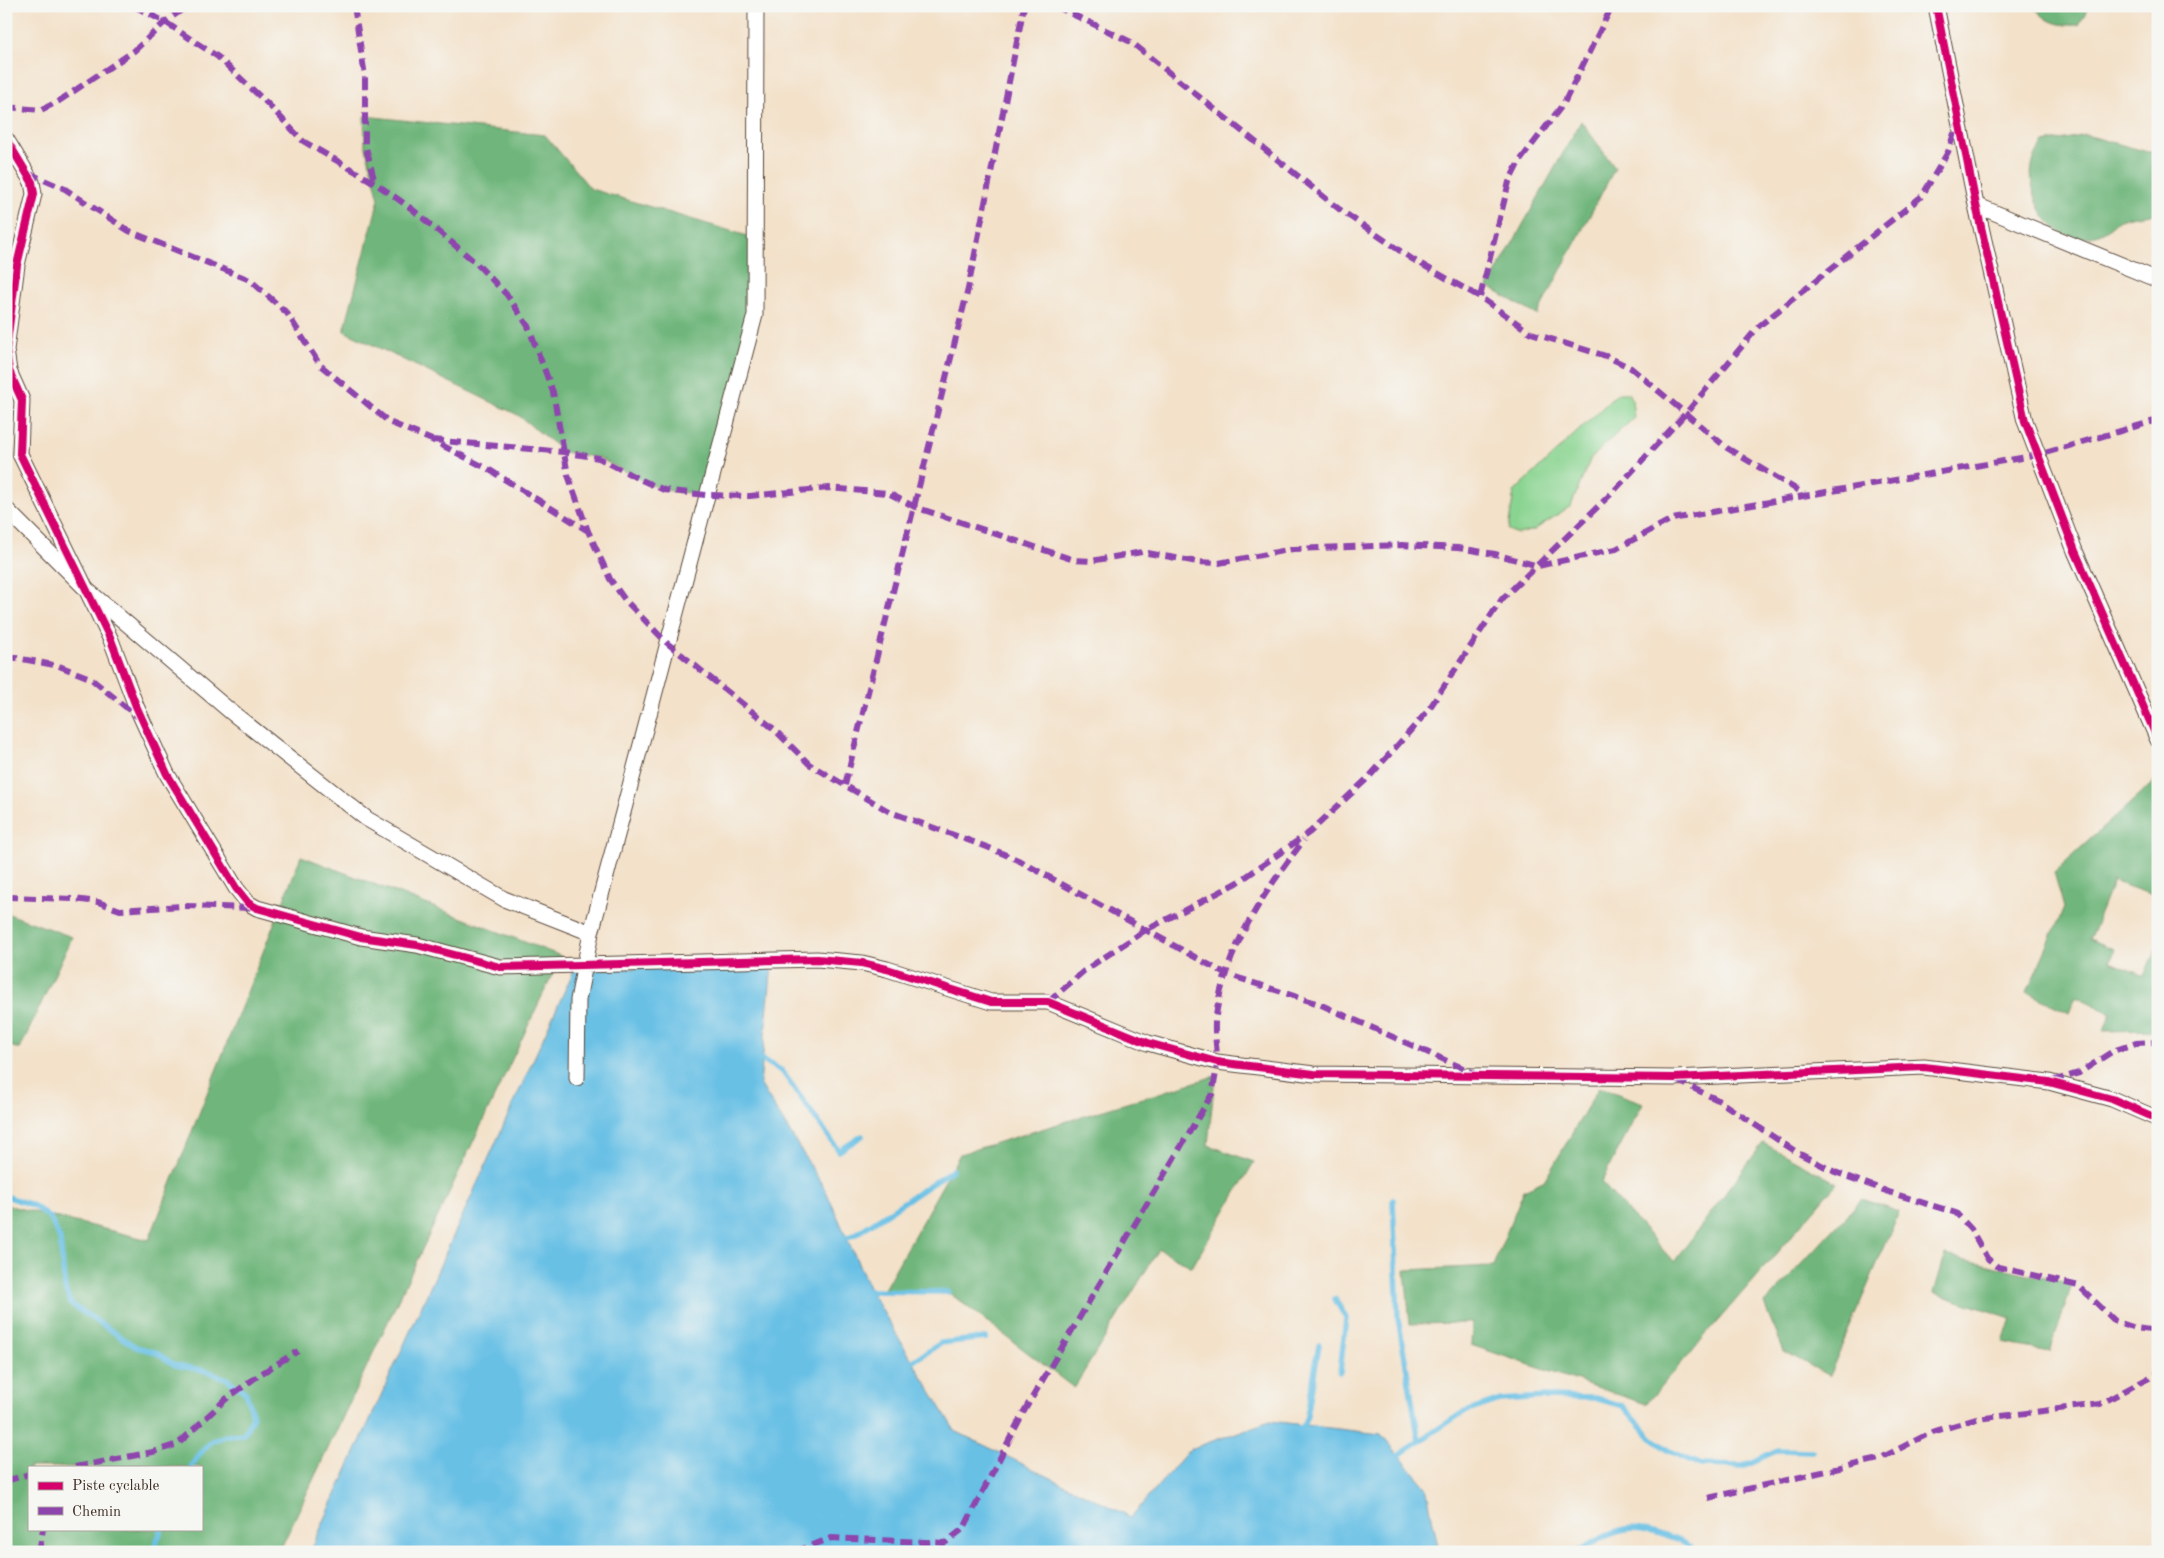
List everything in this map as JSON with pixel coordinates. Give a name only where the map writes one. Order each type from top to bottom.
[{"type":"street","points":[[577,1078],[578,1000],[591,933],[755,315],[756,6]]},
{"type":"street","points":[[1936,6],[1976,205],[2025,421],[2075,551],[2158,740]]},
{"type":"street","points":[[6,139],[32,182],[34,194],[17,265],[6,350],[10,371],[22,400],[20,454],[111,640],[136,706],[167,774],[248,902],[257,908],[361,937],[417,945],[500,967],[817,959],[862,963],[991,1002],[1048,1002],[1148,1043],[1217,1062],[1314,1074],[1674,1078],[1924,1067],[2049,1082],[2112,1099],[2158,1119]]},
{"type":"street","points":[[1976,205],[2158,280]]},
{"type":"street","points":[[6,509],[86,589],[230,711],[367,819],[504,899],[591,933]]},
{"type":"green space","points":[[2034,6],[2089,6],[2079,25],[2072,25],[2059,24],[2048,20]]},
{"type":"green space","points":[[364,116],[545,135],[591,189],[754,238],[755,315],[706,495],[664,490],[599,458],[564,452],[518,415],[344,331],[379,199],[365,144]]},
{"type":"green space","points":[[1581,121],[1615,168],[1537,315],[1488,287]]},
{"type":"green space","points":[[2086,135],[2148,152],[2158,152],[2158,214],[2124,219],[2116,222],[2105,231],[2082,238],[2061,232],[2053,226],[2046,218],[2035,196],[2031,175],[2035,156],[2044,143]]},
{"type":"green space","points":[[1618,393],[1628,393],[1632,400],[1634,418],[1590,460],[1571,506],[1534,530],[1518,534],[1508,530],[1514,492]]},
{"type":"green space","points":[[2158,778],[2158,897],[2113,881],[2090,939],[2114,949],[2110,961],[2144,975],[2158,945],[2158,1030],[2104,1031],[2111,1013],[2076,996],[2069,1013],[2027,992],[2064,908],[2054,872]]},
{"type":"green space","points":[[301,856],[561,956],[279,1552],[6,1552],[6,1205],[149,1240]]},
{"type":"green space","points":[[6,913],[72,937],[20,1049],[6,1045]]},
{"type":"green space","points":[[1215,1076],[1208,1145],[1254,1162],[1192,1267],[1159,1249],[1074,1388],[948,1292],[883,1291],[960,1154]]},
{"type":"green space","points":[[1599,1087],[1643,1103],[1601,1182],[1674,1262],[1763,1143],[1837,1183],[1646,1404],[1471,1345],[1472,1323],[1410,1324],[1405,1270],[1493,1266],[1524,1190],[1545,1180]]},
{"type":"green space","points":[[1862,1199],[1899,1212],[1829,1376],[1784,1351],[1764,1304]]},
{"type":"green space","points":[[1945,1255],[2072,1284],[2050,1352],[2003,1343],[2011,1318],[1934,1293]]},
{"type":"water","points":[[772,965],[760,1084],[826,1191],[871,1292],[955,1431],[1131,1517],[1190,1449],[1270,1421],[1381,1434],[1426,1487],[1439,1552],[310,1552],[574,970]]},
{"type":"waterway","points":[[756,1056],[782,1071],[839,1151],[862,1136]]},
{"type":"waterway","points":[[841,1240],[856,1234],[952,1170]]},
{"type":"waterway","points":[[6,1196],[34,1206],[50,1218],[60,1239],[65,1289],[71,1304],[136,1347],[155,1352],[175,1365],[207,1371],[227,1379],[246,1393],[253,1416],[244,1434],[218,1438],[202,1451],[192,1466]]},
{"type":"waterway","points":[[1393,1200],[1398,1318],[1419,1441]]},
{"type":"waterway","points":[[863,1291],[948,1292]]},
{"type":"waterway","points":[[1335,1299],[1346,1318],[1340,1372]]},
{"type":"waterway","points":[[907,1365],[941,1343],[986,1338]]},
{"type":"waterway","points":[[1301,1431],[1307,1416],[1319,1345]]},
{"type":"waterway","points":[[1394,1458],[1462,1413],[1500,1400],[1544,1397],[1595,1398],[1623,1406],[1652,1438],[1669,1451],[1701,1465],[1743,1466],[1778,1450],[1812,1451]]},
{"type":"waterway","points":[[1576,1552],[1606,1536],[1619,1531],[1634,1529],[1664,1535],[1684,1543],[1699,1552]]},
{"type":"waterway","points":[[152,1552],[162,1530]]},
{"type":"marked path","points":[[134,6],[165,22],[218,57],[268,104],[303,141],[375,183],[412,209],[476,263],[507,295],[528,326],[553,392],[568,475],[588,531],[610,579],[625,600],[667,643],[774,729],[809,764],[890,812],[1018,860],[1226,974],[1319,1004],[1474,1073]]},
{"type":"marked path","points":[[6,107],[41,110],[59,101],[134,51],[165,22],[187,6]]},
{"type":"marked path","points":[[354,6],[365,76],[365,144],[375,183]]},
{"type":"marked path","points":[[845,785],[968,289],[1024,6]]},
{"type":"marked path","points":[[1055,6],[1131,42],[1339,209],[1412,259],[1480,297],[1531,333],[1606,356],[1631,368],[1727,448],[1804,494]]},
{"type":"marked path","points":[[1480,297],[1509,182],[1519,162],[1564,103],[1612,6]]},
{"type":"marked path","points":[[1048,1002],[1085,970],[1144,931],[1237,883],[1310,832],[1370,776],[1427,712],[1502,599],[1613,492],[1686,413],[1759,326],[1922,196],[1948,152],[1957,124]]},
{"type":"marked path","points":[[28,173],[65,189],[129,231],[250,280],[287,313],[320,365],[389,422],[432,440],[488,469],[588,531]]},
{"type":"marked path","points":[[432,440],[564,452],[599,458],[664,490],[706,495],[750,496],[829,488],[888,493],[915,507],[1074,560],[1091,561],[1142,552],[1198,562],[1219,563],[1293,549],[1402,545],[1458,548],[1495,554],[1538,566],[1616,549],[1672,519],[2038,455],[2158,420]]},
{"type":"marked path","points":[[6,656],[59,666],[90,678],[138,717]]},
{"type":"marked path","points":[[795,1552],[831,1538],[945,1543],[964,1528],[1023,1413],[1212,1094],[1217,1064],[1215,1020],[1228,967],[1261,901],[1304,840]]},
{"type":"marked path","points":[[6,897],[74,899],[98,902],[120,910],[184,906],[252,908]]},
{"type":"marked path","points":[[2052,1081],[2079,1073],[2113,1051],[2136,1043],[2158,1042]]},
{"type":"marked path","points":[[1676,1080],[1716,1099],[1798,1153],[1835,1172],[1889,1192],[1956,1213],[1971,1229],[1987,1258],[1998,1267],[2079,1286],[2115,1321],[2135,1328],[2158,1331]]},
{"type":"marked path","points":[[80,1466],[153,1452],[178,1444],[226,1399],[262,1373],[298,1351]]},
{"type":"marked path","points":[[1708,1498],[1879,1459],[1932,1432],[1977,1419],[2100,1404],[2158,1373]]},
{"type":"marked path","points":[[6,1481],[28,1474]]},
{"type":"marked path","points":[[39,1552],[43,1530]]},
{"type":"cycle path","points":[[1936,6],[1976,205],[2025,421],[2075,551],[2158,740]]},
{"type":"cycle path","points":[[6,139],[32,182],[34,194],[17,265],[6,350],[9,371],[22,400],[20,454],[111,640],[136,706],[167,774],[236,888],[248,903],[257,908],[361,937],[417,945],[500,967],[817,959],[862,963],[991,1002],[1048,1002],[1148,1043],[1217,1062],[1314,1074],[1674,1078],[1924,1067],[2049,1082],[2112,1099],[2158,1119]]}]
